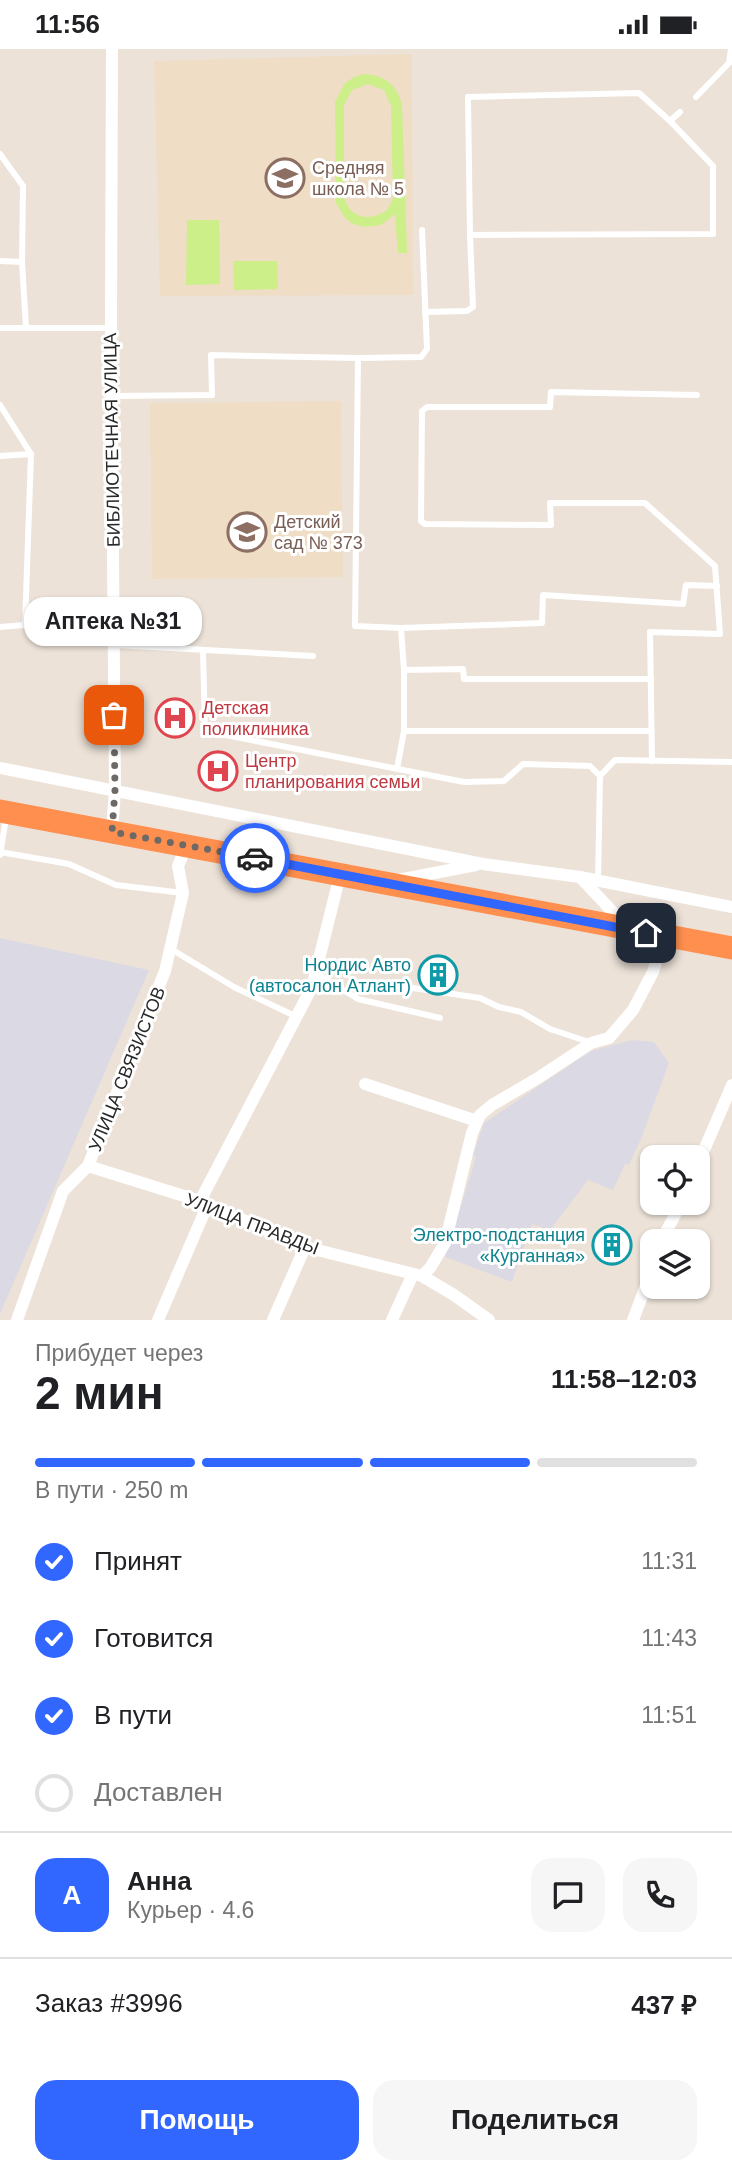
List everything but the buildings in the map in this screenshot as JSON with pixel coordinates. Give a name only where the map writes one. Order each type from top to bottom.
[{"type":"highway","points":[[3,812],[732,948]]},
{"type":"street","name":"БИБЛИОТЕЧНАЯ УЛИЦА","points":[[112,49],[111,328],[115,645],[115,790],[112,832]]},
{"type":"street","points":[[0,768],[483,864],[580,877],[732,907]]},
{"type":"street","name":"УЛИЦА СВЯЗИСТОВ","points":[[16,1320],[63,1191],[88,1166],[165,971],[183,893],[178,866],[187,845]]},
{"type":"street","points":[[383,883],[483,864]]},
{"type":"street","points":[[158,1320],[204,1203],[317,973],[340,875]]},
{"type":"street","points":[[580,877],[628,929]]},
{"type":"street","points":[[392,1320],[417,1275],[430,1268],[445,1243],[472,1133],[480,1115],[591,1043],[608,1038],[633,1010],[653,972],[664,936]]},
{"type":"street","points":[[365,1084],[477,1121]]},
{"type":"street","points":[[706,1145],[732,1085]]},
{"type":"street","name":"УЛИЦА ПРАВДЫ","points":[[88,1166],[204,1203],[305,1247],[417,1275],[454,1295],[489,1320]]},
{"type":"street","points":[[273,1320],[305,1247]]},
{"type":"street","points":[[633,1320],[641,1299]]},
{"type":"lane","points":[[696,97],[729,63],[731,49]]},
{"type":"lane","points":[[425,312],[467,311],[473,307],[470,235],[468,97],[639,93],[713,166],[713,234],[470,235]]},
{"type":"lane","points":[[670,121],[680,112]]},
{"type":"lane","points":[[0,154],[23,186],[26,328]]},
{"type":"lane","points":[[112,396],[212,395],[211,355],[421,357],[427,349],[422,230]]},
{"type":"lane","points":[[0,261],[23,262]]},
{"type":"lane","points":[[0,328],[111,328]]},
{"type":"lane","points":[[358,358],[355,626],[401,628],[542,623],[543,594],[683,604],[686,585],[717,586]]},
{"type":"lane","points":[[652,761],[650,632],[720,634],[715,566],[645,503],[550,503],[551,525],[425,524],[421,521],[422,411],[427,407],[550,407],[551,392],[697,395]]},
{"type":"lane","points":[[0,405],[31,454],[25,625]]},
{"type":"lane","points":[[0,456],[31,454]]},
{"type":"lane","points":[[0,627],[114,621]]},
{"type":"lane","points":[[397,769],[404,731],[401,628]]},
{"type":"lane","points":[[115,645],[313,656]]},
{"type":"lane","points":[[203,650],[205,731],[464,782],[504,781],[523,764],[590,766],[600,776]]},
{"type":"lane","points":[[404,670],[463,669],[464,679],[651,679]]},
{"type":"lane","points":[[404,731],[652,731]]},
{"type":"lane","points":[[598,881],[600,776],[615,761],[732,762]]},
{"type":"lane","points":[[3,812],[0,853],[69,864],[116,885],[183,893]]},
{"type":"lane","points":[[171,949],[234,987],[295,1016]]},
{"type":"lane","points":[[317,973],[358,999],[440,1018]]},
{"type":"lane","points":[[386,984],[480,998],[499,1007],[521,1012],[550,1029],[591,1043]]},
{"type":"shaded area","name":"Средняя школа № 5","points":[[412,54],[413,295],[160,296],[154,61]]},
{"type":"shaded area","name":"Детский сад № 373","points":[[341,401],[343,577],[152,579],[150,403]]},
{"type":"shaded area","points":[[0,938],[149,970],[0,1314]]},
{"type":"shaded area","points":[[632,1040],[654,1042],[669,1063],[641,1139],[613,1190],[588,1180],[550,1230],[532,1224],[512,1282],[445,1257],[484,1123],[591,1051]]},
{"type":"green space","points":[[364,74],[384,79],[397,92],[402,105],[407,253],[398,253],[395,214],[381,225],[365,227],[353,224],[345,218],[336,203],[335,102],[345,83]],"holes":[[[368,84],[384,90],[391,106],[393,199],[387,210],[368,217],[356,214],[344,198],[344,105],[352,90]]]},
{"type":"green space","points":[[187,220],[219,220],[220,284],[186,285]]},
{"type":"green space","points":[[233,261],[277,261],[278,289],[234,290]]},
{"type":"way so far","points":[[114,715],[115,790],[112,832],[255,858]]},
{"type":"place","name":"Средняя школа № 5","points":[[285,178]]},
{"type":"place","name":"Детский сад № 373","points":[[247,532]]},
{"type":"place","name":"Аптека №31","points":[[114,715]]},
{"type":"place","name":"Детская поликлиника","points":[[175,718]]},
{"type":"place","name":"Центр планирования семьи","points":[[218,771]]},
{"type":"place","name":"Нордис Авто (автосалон Атлант)","points":[[438,975]]},
{"type":"place","name":"Электро-подстанция «Курганная»","points":[[612,1245]]},
{"type":"route","points":[[255,858],[646,933]]}]
